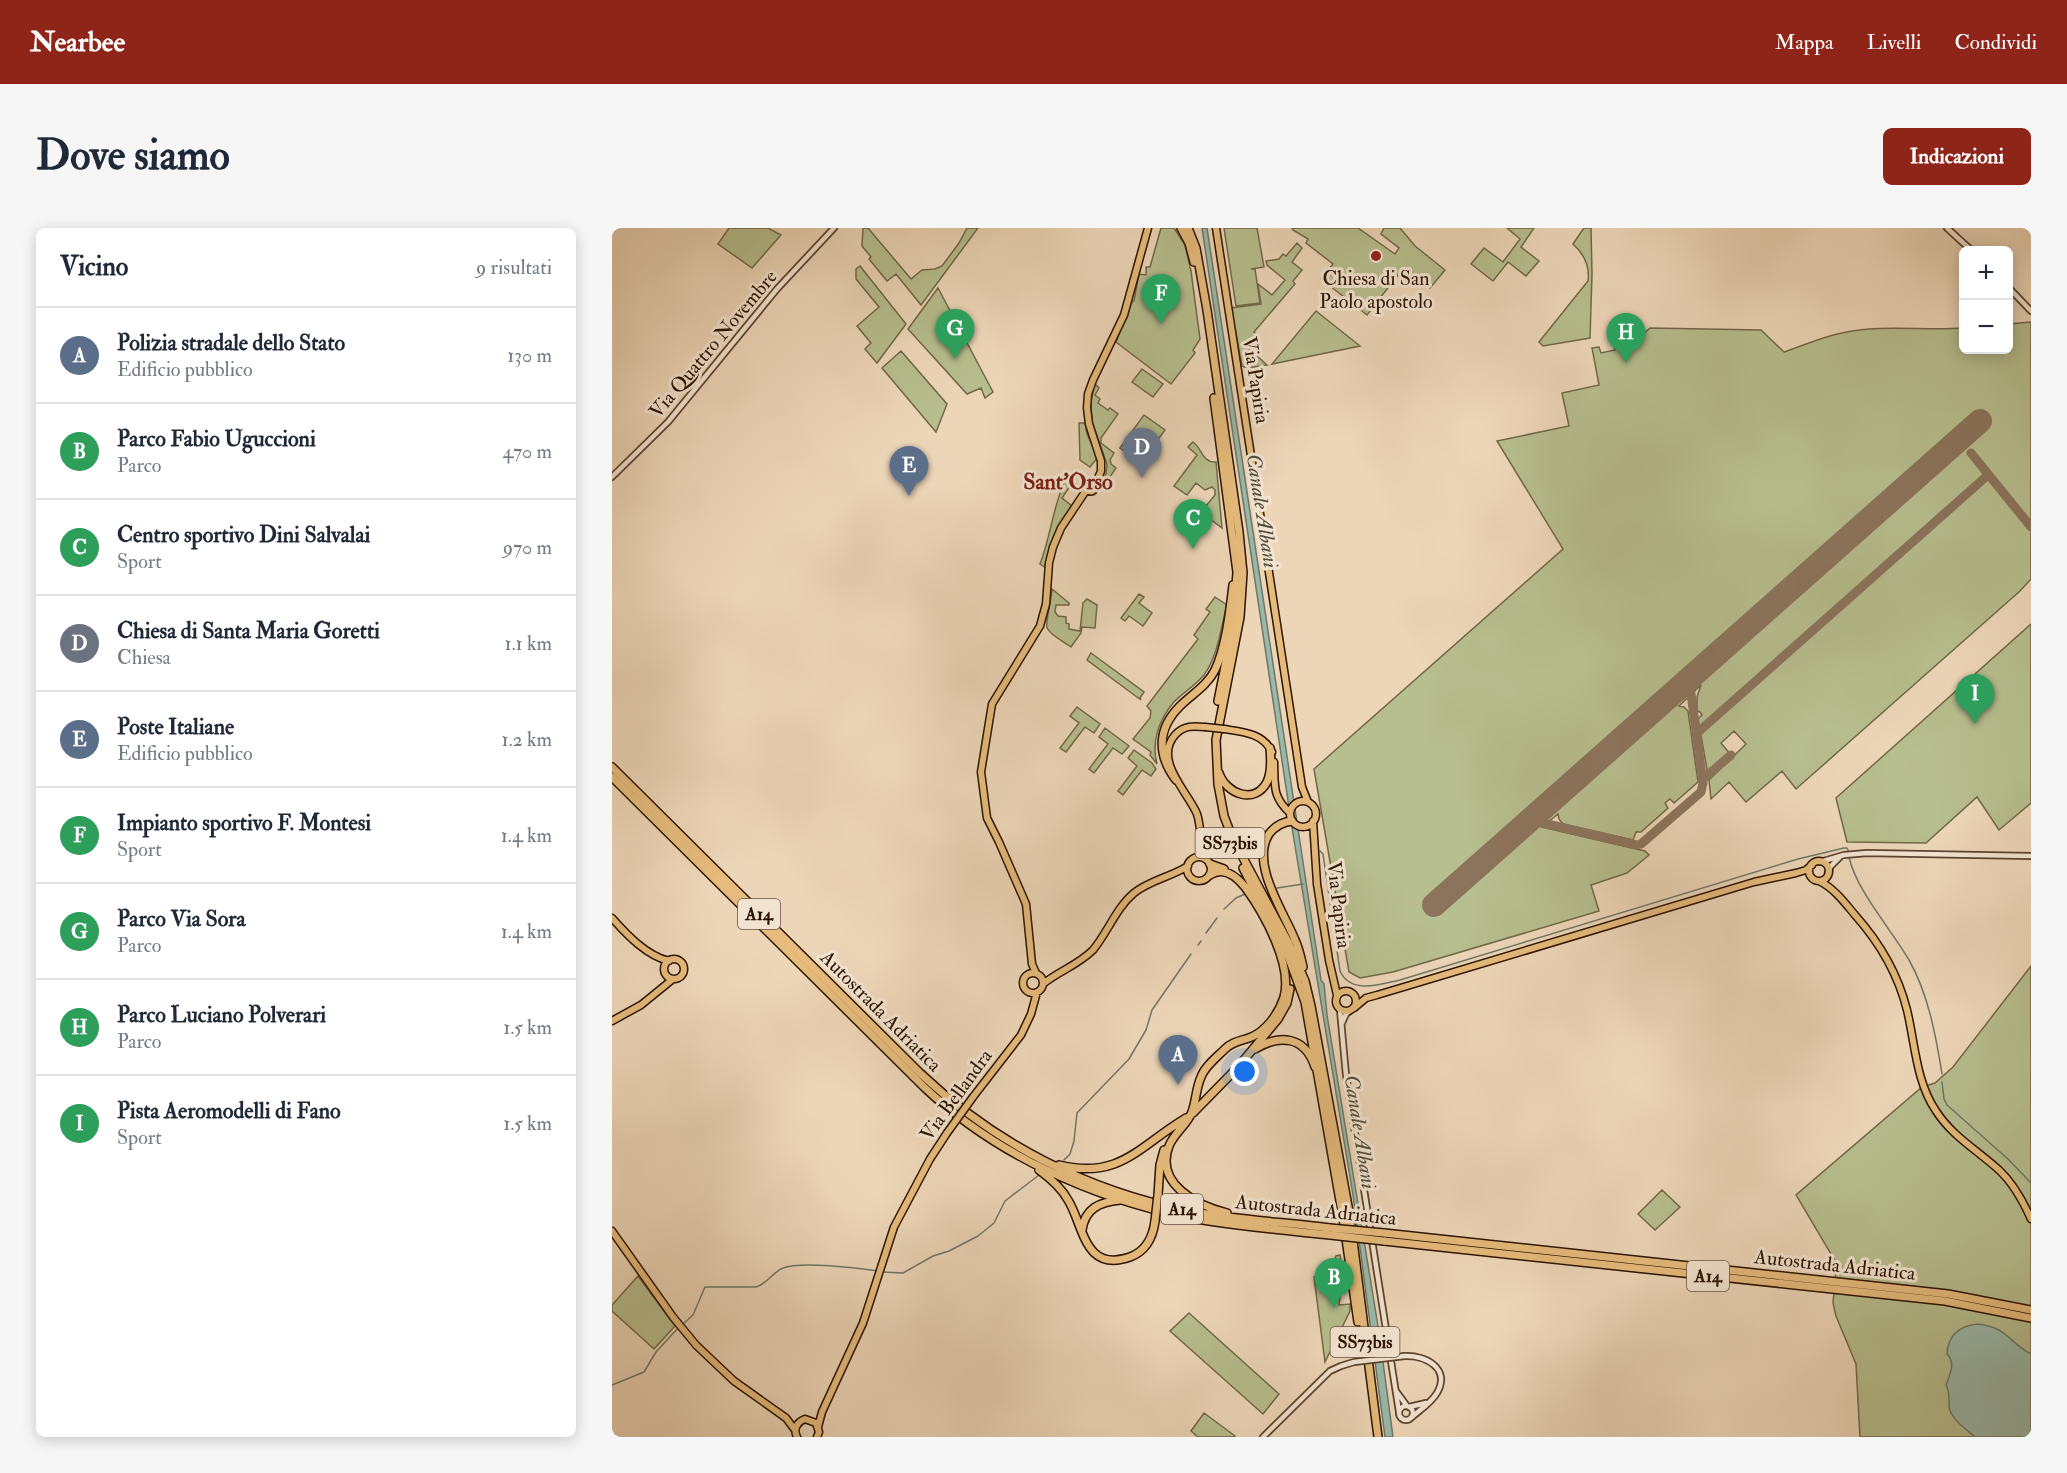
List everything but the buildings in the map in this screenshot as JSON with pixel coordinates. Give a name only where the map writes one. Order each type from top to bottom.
[{"type":"highway","points":[[1180,228],[1186,236],[1193,258],[1218,410]]},
{"type":"highway","points":[[1188,228],[1196,248],[1202,280],[1218,410]]},
{"type":"highway","name":"SS73bis","points":[[1218,410],[1235,552],[1235,609],[1212,739],[1214,790],[1221,819],[1231,845],[1279,936],[1299,981],[1311,1030],[1343,1218],[1374,1437]]},
{"type":"highway","name":"SS73bis","points":[[1218,410],[1239,532],[1243,589],[1238,629],[1219,719],[1215,756],[1220,797],[1232,837],[1283,931],[1305,981],[1318,1037],[1350,1217],[1378,1437]]},
{"type":"highway","points":[[1176,780],[1164,762],[1163,737],[1174,713],[1206,683],[1217,665],[1231,597],[1235,552]]},
{"type":"highway","points":[[1215,756],[1219,773],[1226,785],[1236,793],[1249,795],[1259,791],[1267,782],[1270,748]]},
{"type":"highway","name":"Autostrada Adriatica","points":[[612,767],[927,1080],[977,1121],[1040,1160],[1101,1186],[1162,1205],[1330,1232]]},
{"type":"highway","name":"Autostrada Adriatica","points":[[612,777],[928,1091],[982,1134],[1027,1161],[1123,1200],[1163,1212],[1209,1221],[1948,1294],[2031,1310]]},
{"type":"highway","points":[[1293,811],[1271,831],[1266,842],[1264,858],[1269,882],[1299,949],[1305,981]]},
{"type":"highway","name":"A14","points":[[1027,1161],[1061,1190],[1071,1204],[1086,1245],[1096,1254],[1107,1259],[1124,1259],[1145,1247],[1152,1236],[1155,1221],[1160,1164],[1164,1149],[1172,1135],[1251,1051],[1285,1008],[1290,991],[1289,974],[1280,947],[1248,887],[1235,873],[1208,862]]},
{"type":"highway","name":"A14","points":[[1210,875],[1218,871],[1230,873],[1248,891],[1283,960],[1286,988],[1279,1008],[1263,1030],[1252,1037],[1230,1044],[1204,1072],[1191,1115],[1172,1140],[1167,1152],[1167,1167],[1174,1185],[1191,1198],[1215,1210],[1277,1222]]},
{"type":"highway","points":[[1251,1051],[1268,1041],[1277,1039],[1291,1041],[1303,1048],[1314,1065],[1326,1120]]},
{"type":"highway","name":"A14","points":[[1040,1160],[1082,1169],[1113,1165],[1135,1155],[1191,1115]]},
{"type":"highway","points":[[1082,1233],[1085,1218],[1091,1210],[1105,1202],[1123,1200]]},
{"type":"highway","name":"Autostrada Adriatica","points":[[1384,1237],[1945,1301],[2031,1318]]},
{"type":"main road","points":[[1043,984],[1032,964],[1026,904],[999,842],[987,821],[981,777],[991,709],[997,693],[1035,635],[1043,616],[1049,564],[1055,539],[1099,477],[1101,461],[1089,424],[1089,394],[1093,380],[1124,315],[1148,228]]},
{"type":"main road","name":"Via Papiria","points":[[1216,228],[1302,787],[1308,802],[1316,811],[1313,822],[1317,884],[1338,995]]},
{"type":"main road","points":[[1168,876],[1190,877],[1201,881],[1210,875],[1201,842],[1198,818],[1176,780],[1169,758],[1172,740],[1186,727],[1224,729],[1252,734],[1264,741],[1270,748],[1274,760],[1274,787],[1280,803],[1293,811],[1308,802]]},
{"type":"main road","name":"Via Papiria","points":[[1302,787],[1293,811],[1314,838]]},
{"type":"main road","points":[[1303,826],[1313,822]]},
{"type":"main road","points":[[1190,877],[1188,866],[1197,855],[1201,842]]},
{"type":"main road","points":[[1193,860],[1199,858],[1208,862]]},
{"type":"main road","points":[[1366,998],[1357,997],[1348,992],[1338,995],[1335,1003],[1340,1010],[1352,1009],[1366,998],[1640,915],[1754,882],[1796,873],[1820,862],[1826,865],[1836,892]]},
{"type":"main road","points":[[1810,876],[1809,868],[1812,865]]},
{"type":"main road","name":"Via Bellandra","points":[[819,1433],[822,1412],[862,1323],[894,1227],[947,1133],[1022,1035],[1037,992],[1043,984],[1074,966],[1090,952],[1130,896],[1152,882],[1188,866]]},
{"type":"main road","points":[[1796,873],[1810,876],[1836,892],[1879,945],[1894,972],[1908,1012],[1921,1075],[1936,1111],[1956,1135],[2011,1182],[2031,1219]]},
{"type":"main road","points":[[1819,881],[1824,880],[1828,873]]},
{"type":"main road","points":[[612,918],[631,938],[659,958],[669,961],[677,960],[683,966],[681,975],[672,979],[641,1005],[612,1021]]},
{"type":"main road","points":[[659,958],[672,979]]},
{"type":"main road","points":[[664,985],[665,971],[669,961]]},
{"type":"main road","points":[[1032,964],[1023,981],[1033,1005]]},
{"type":"main road","points":[[1028,974],[1056,975]]},
{"type":"main road","name":"Via Papiria","points":[[1333,976],[1348,992]]},
{"type":"main road","points":[[1029,992],[1037,992]]},
{"type":"main road","points":[[1348,992],[1356,1000],[1352,1009]]},
{"type":"main road","points":[[612,1231],[677,1323],[722,1371],[747,1392],[786,1418],[796,1434],[805,1420]]},
{"type":"main road","points":[[786,1418],[805,1420],[822,1412]]},
{"type":"main road","points":[[805,1420],[819,1433]]},
{"type":"street","name":"Via Quattro Novembre","points":[[612,477],[668,422],[777,289],[834,228]]},
{"type":"street","points":[[1947,228],[1967,246]]},
{"type":"street","points":[[2013,292],[2031,311]]},
{"type":"street","points":[[1820,862],[1856,854],[2031,856]]},
{"type":"street","points":[[1828,873],[1836,860],[1844,855]]},
{"type":"street","points":[[1340,1029],[1346,1014],[1352,1009]]},
{"type":"street","points":[[1263,1437],[1330,1371],[1354,1362],[1405,1356],[1417,1355],[1427,1358],[1436,1366],[1440,1375],[1440,1386],[1436,1395],[1429,1402],[1408,1420],[1403,1420],[1394,1387],[1340,1029],[1340,1010]]},
{"type":"street","points":[[1394,1387],[1412,1410],[1412,1417]]},
{"type":"street","points":[[1399,1412],[1402,1407],[1429,1402]]},
{"type":"green space","points":[[729,228],[768,228],[781,235],[752,268],[718,244]]},
{"type":"green space","points":[[863,228],[868,228],[911,279],[922,270],[942,266],[967,228],[978,228],[921,305],[896,274],[887,281],[869,259],[871,257],[862,246]]},
{"type":"green space","points":[[1161,228],[1174,228],[1185,245],[1191,271],[1200,339],[1193,350],[1195,353],[1171,384],[1116,342],[1134,301],[1139,274],[1146,275],[1146,267],[1150,267]]},
{"type":"green space","points":[[1224,228],[1257,228],[1264,267],[1251,269],[1255,269],[1260,303],[1236,306]]},
{"type":"green space","points":[[1292,228],[1358,228],[1395,254],[1399,248],[1381,234],[1384,228],[1400,228],[1415,246],[1445,270],[1430,288],[1417,277],[1415,280],[1401,271],[1367,315],[1321,279],[1333,264],[1306,243],[1308,239]]},
{"type":"green space","points":[[1507,228],[1534,228],[1521,247],[1539,261],[1526,276],[1508,262],[1493,281],[1471,264],[1484,248],[1503,262],[1520,239]]},
{"type":"green space","points":[[1584,228],[1591,228],[1590,338],[1543,346],[1539,342],[1588,281],[1585,261],[1573,244]]},
{"type":"green space","points":[[1297,243],[1302,248],[1292,262],[1302,270],[1293,281],[1295,284],[1254,332],[1257,335],[1247,347],[1267,365],[1247,368],[1242,366],[1231,308],[1261,304],[1258,284],[1272,295],[1285,280],[1267,265],[1266,261],[1279,259],[1283,254],[1286,256]]},
{"type":"green space","points":[[860,266],[906,324],[877,363],[865,349],[871,343],[857,326],[879,307],[856,279],[856,269]]},
{"type":"green space","points":[[938,288],[993,392],[985,398],[981,388],[967,394],[908,329]]},
{"type":"green space","points":[[1316,311],[1360,346],[1272,364]]},
{"type":"green space","points":[[2031,322],[2031,579],[2020,591],[1796,789],[1782,771],[1746,802],[1729,782],[1711,799],[1709,780],[1746,744],[1734,731],[1721,743],[1731,755],[1708,775],[1698,719],[1702,715],[1697,711],[1697,697],[1701,685],[1679,706],[1688,711],[1698,782],[1674,803],[1670,799],[1665,803],[1668,808],[1641,832],[1636,832],[1633,840],[1563,824],[1558,814],[1542,827],[1645,851],[1649,855],[1627,873],[1591,885],[1599,911],[1393,972],[1360,978],[1349,972],[1314,769],[1563,549],[1497,441],[1569,426],[1562,393],[1599,385],[1592,348],[1599,347],[1601,353],[1615,350],[1614,344],[1638,338],[1650,328],[1761,330],[1784,352],[1827,337],[1857,330],[1959,328],[1959,354],[2013,354],[2013,324]]},
{"type":"green space","points":[[901,351],[947,404],[936,432],[882,368]]},
{"type":"green space","points":[[1142,369],[1163,384],[1153,397],[1132,382]]},
{"type":"green space","points":[[1095,384],[1099,388],[1095,395],[1100,399],[1098,403],[1118,414],[1101,438],[1101,443],[1114,453],[1110,460],[1116,468],[1102,489],[1100,486],[1106,474],[1107,464],[1092,422],[1091,401]]},
{"type":"green space","points":[[1144,415],[1165,430],[1141,463],[1120,448]]},
{"type":"green space","points":[[1079,423],[1085,423],[1087,434],[1098,457],[1090,467],[1080,460]]},
{"type":"green space","points":[[1193,442],[1205,458],[1216,462],[1222,528],[1201,512],[1215,495],[1212,487],[1205,490],[1196,483],[1187,495],[1174,486],[1197,455],[1188,447]]},
{"type":"green space","points":[[1066,478],[1084,489],[1081,493],[1070,486],[1062,498],[1072,506],[1055,535],[1046,568],[1040,564]]},
{"type":"green space","points":[[1052,589],[1069,603],[1069,605],[1056,605],[1055,612],[1058,616],[1066,617],[1069,629],[1080,631],[1083,603],[1087,599],[1097,605],[1095,628],[1082,627],[1081,633],[1071,647],[1047,628]]},
{"type":"green space","points":[[1139,594],[1144,597],[1139,603],[1152,613],[1143,626],[1129,616],[1125,621],[1121,618]]},
{"type":"green space","points":[[1215,597],[1227,605],[1216,650],[1204,675],[1173,703],[1164,717],[1156,740],[1157,764],[1150,755],[1151,752],[1133,739],[1150,718],[1151,711],[1147,706],[1198,639],[1194,635],[1210,612],[1206,609]]},
{"type":"green space","points":[[2031,624],[2031,803],[1999,830],[1977,797],[1926,843],[1847,842],[1836,798]]},
{"type":"green space","points":[[1091,653],[1144,692],[1141,700],[1087,660]]},
{"type":"green space","points":[[1077,707],[1100,724],[1094,733],[1085,727],[1066,752],[1060,748],[1079,723],[1070,716]]},
{"type":"green space","points":[[1105,728],[1129,746],[1122,754],[1113,748],[1094,773],[1089,769],[1108,744],[1099,737]]},
{"type":"green space","points":[[1134,750],[1152,763],[1156,769],[1151,776],[1142,770],[1123,795],[1118,791],[1137,766],[1128,758]]},
{"type":"green space","points":[[2031,966],[2031,1437],[1860,1437],[1856,1364],[1833,1303],[1836,1268],[1834,1259],[1796,1195],[1922,1087],[1935,1083],[1953,1067]]},
{"type":"green space","points":[[1662,1190],[1680,1207],[1655,1230],[1638,1214]]},
{"type":"green space","points":[[1340,1255],[1341,1260],[1338,1260],[1340,1279],[1344,1279],[1345,1291],[1341,1291],[1339,1305],[1350,1304],[1350,1311],[1325,1362],[1314,1277],[1330,1270],[1336,1256]]},
{"type":"green space","points":[[638,1276],[675,1326],[654,1349],[612,1311],[612,1305]]},
{"type":"green space","points":[[1189,1313],[1279,1394],[1263,1414],[1170,1331]]},
{"type":"green space","points":[[1204,1413],[1235,1436],[1198,1437],[1191,1431]]},
{"type":"shaded area","points":[[1202,228],[1207,228],[1321,980],[1324,984],[1327,1015],[1379,1332],[1393,1437],[1385,1437],[1353,1195],[1293,834]]},
{"type":"shaded area","points":[[1977,1324],[1995,1328],[2031,1354],[2031,1437],[1975,1437],[1959,1423],[1950,1410],[1946,1385],[1952,1365],[1947,1354],[1948,1347],[1952,1337],[1960,1329]]},
{"type":"waterway","points":[[1320,851],[1323,854],[1340,971],[1351,983],[1367,986],[1400,980],[1798,859],[1844,848],[1847,848],[1849,852]]},
{"type":"waterway","points":[[1849,857],[1866,896],[1902,948],[1916,973],[1930,1015],[1942,1074]]},
{"type":"waterway","points":[[1277,888],[1303,884]]},
{"type":"waterway","points":[[1224,909],[1236,898],[1245,894]]},
{"type":"waterway","points":[[1206,933],[1217,918]]},
{"type":"waterway","points":[[1198,945],[1201,941]]},
{"type":"waterway","points":[[1064,1160],[1070,1154],[1074,1141],[1077,1113],[1129,1059],[1146,1030],[1152,1010],[1191,954]]},
{"type":"waterway","points":[[1942,1082],[1947,1105],[2009,1160],[2031,1183]]},
{"type":"waterway","points":[[882,1272],[903,1273],[933,1256],[949,1251],[978,1236],[994,1223],[1005,1201],[1039,1175]]},
{"type":"waterway","points":[[683,1324],[693,1315],[705,1287],[756,1287],[779,1270],[791,1266],[829,1266],[878,1271]]},
{"type":"waterway","points":[[612,1385],[644,1372],[656,1352],[679,1327]]},
{"type":"taxiway","points":[[1971,453],[2031,527]]},
{"type":"taxiway","points":[[1696,734],[1988,475]]},
{"type":"taxiway","points":[[1530,820],[1637,845],[1701,792],[1703,783],[1689,679]]},
{"type":"taxiway","points":[[1702,780],[1731,755]]},
{"type":"runway","points":[[1434,905],[1980,421]]},
{"type":"place","name":"Chiesa di San Paolo apostolo","points":[[1376,256]]},
{"type":"place","name":"Impianto sportivo F. Montesi","points":[[1161,324]]},
{"type":"place","name":"Parco Via Sora","points":[[955,359]]},
{"type":"place","name":"Parco Luciano Polverari","points":[[1626,363]]},
{"type":"place","name":"Chiesa di Santa Maria Goretti","points":[[1142,478]]},
{"type":"place","name":"Poste Italiane","points":[[909,496]]},
{"type":"place","name":"Centro sportivo Dini Salvalai","points":[[1193,549]]},
{"type":"place","name":"Pista Aeromodelli di Fano","points":[[1975,724]]},
{"type":"place","name":"Polizia stradale dello Stato","points":[[1178,1085]]},
{"type":"place","name":"Parco Fabio Uguccioni","points":[[1334,1308]]},
{"type":"district","name":"Sant'Orso","points":[[1068,482]]},
{"type":"water label","name":"Canale Albani","points":[[1262,511]]},
{"type":"water label","name":"Canale Albani","points":[[1360,1132]]}]
